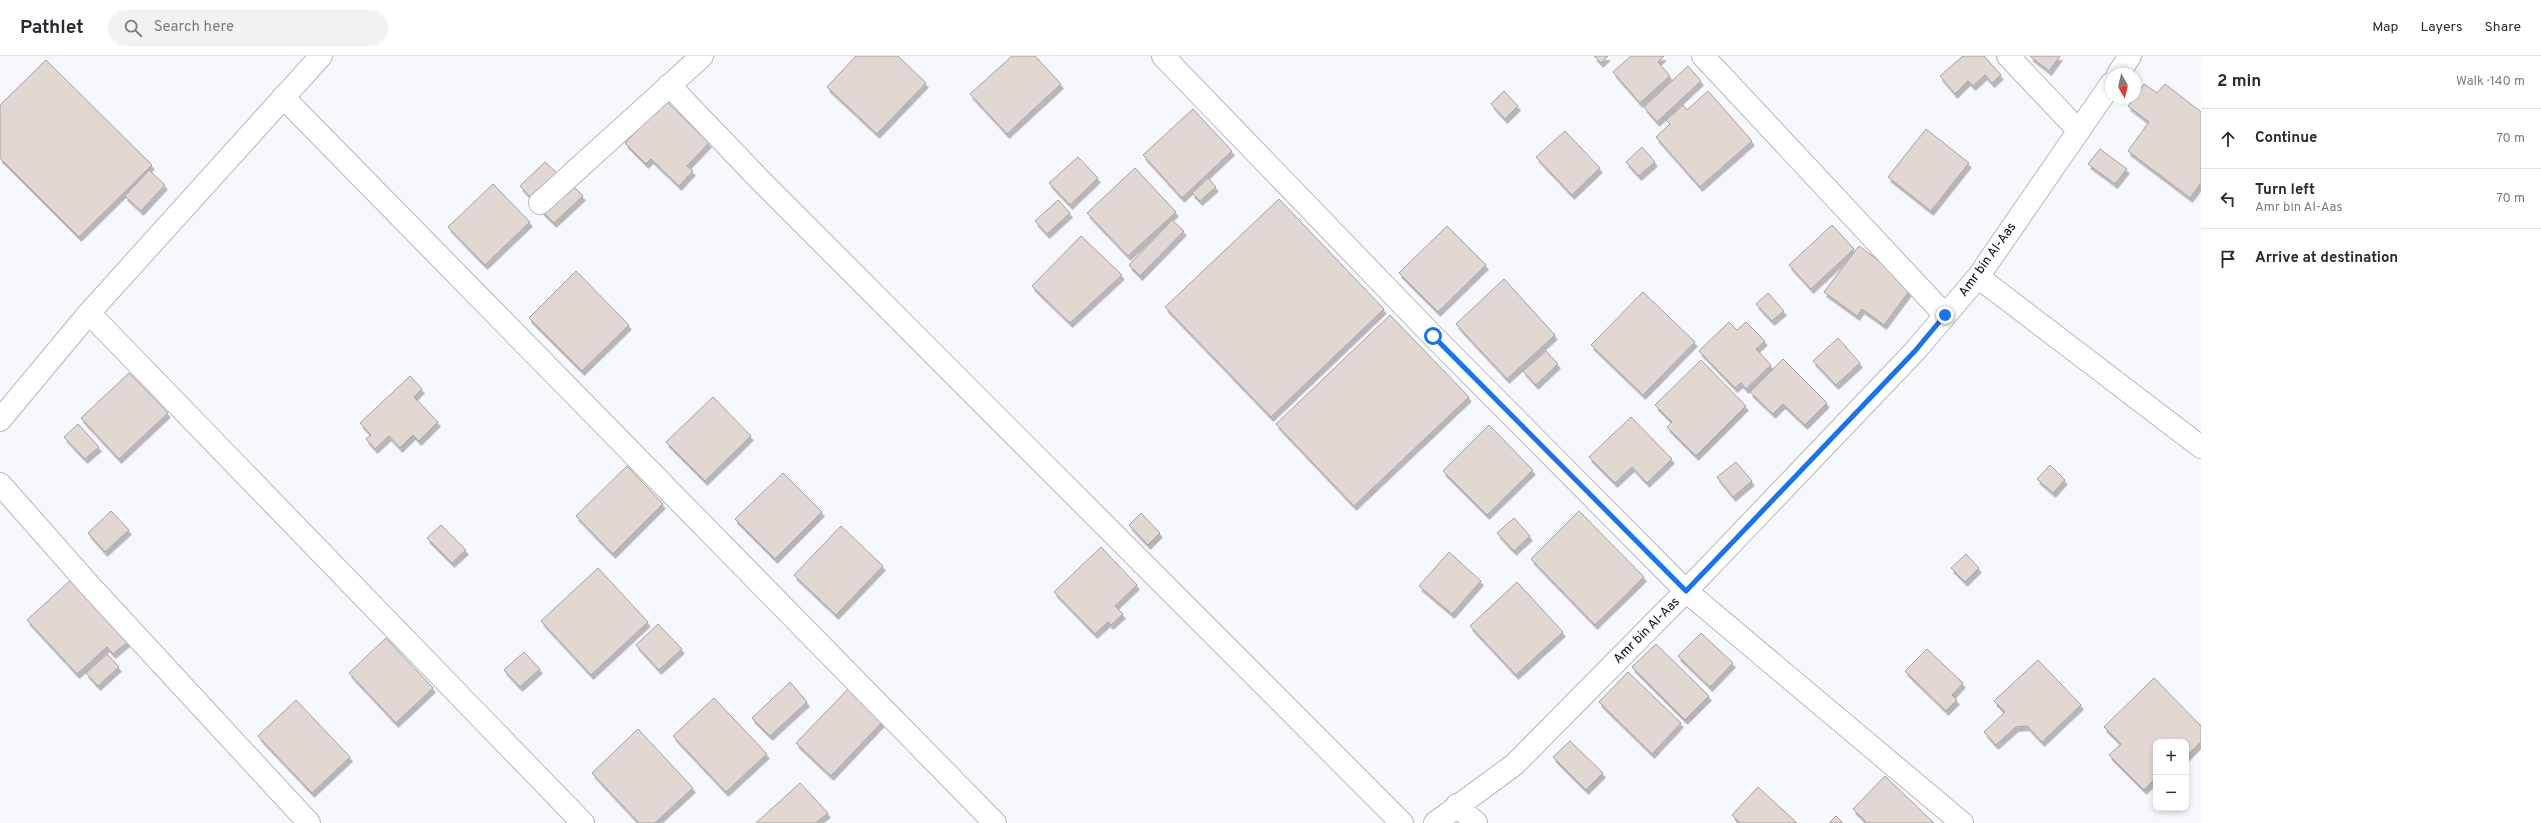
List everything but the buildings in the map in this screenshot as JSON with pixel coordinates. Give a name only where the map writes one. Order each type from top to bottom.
[{"type":"street","points":[[0,420],[89,313],[321,56]]},
{"type":"street","points":[[540,203],[702,56]]},
{"type":"street","points":[[1163,56],[1433,336],[1686,591],[1962,823]]},
{"type":"street","points":[[1703,56],[1945,315]]},
{"type":"street","points":[[2008,56],[2079,131]]},
{"type":"street","points":[[2122,68],[2130,56]]},
{"type":"street","points":[[669,85],[766,186],[1402,823]]},
{"type":"street","name":"Amr bin Al-Aas","points":[[1435,823],[1457,805],[1515,764],[1686,591],[1915,351],[1978,277],[2105,93]]},
{"type":"street","points":[[283,97],[995,823]]},
{"type":"street","points":[[1978,277],[2201,447]]},
{"type":"street","points":[[89,313],[583,823]]},
{"type":"street","points":[[0,484],[91,587],[309,823]]},
{"type":"street","points":[[1457,805],[1476,823]]},
{"type":"route","points":[[1433,336],[1686,591],[1915,351],[1945,315]]}]
